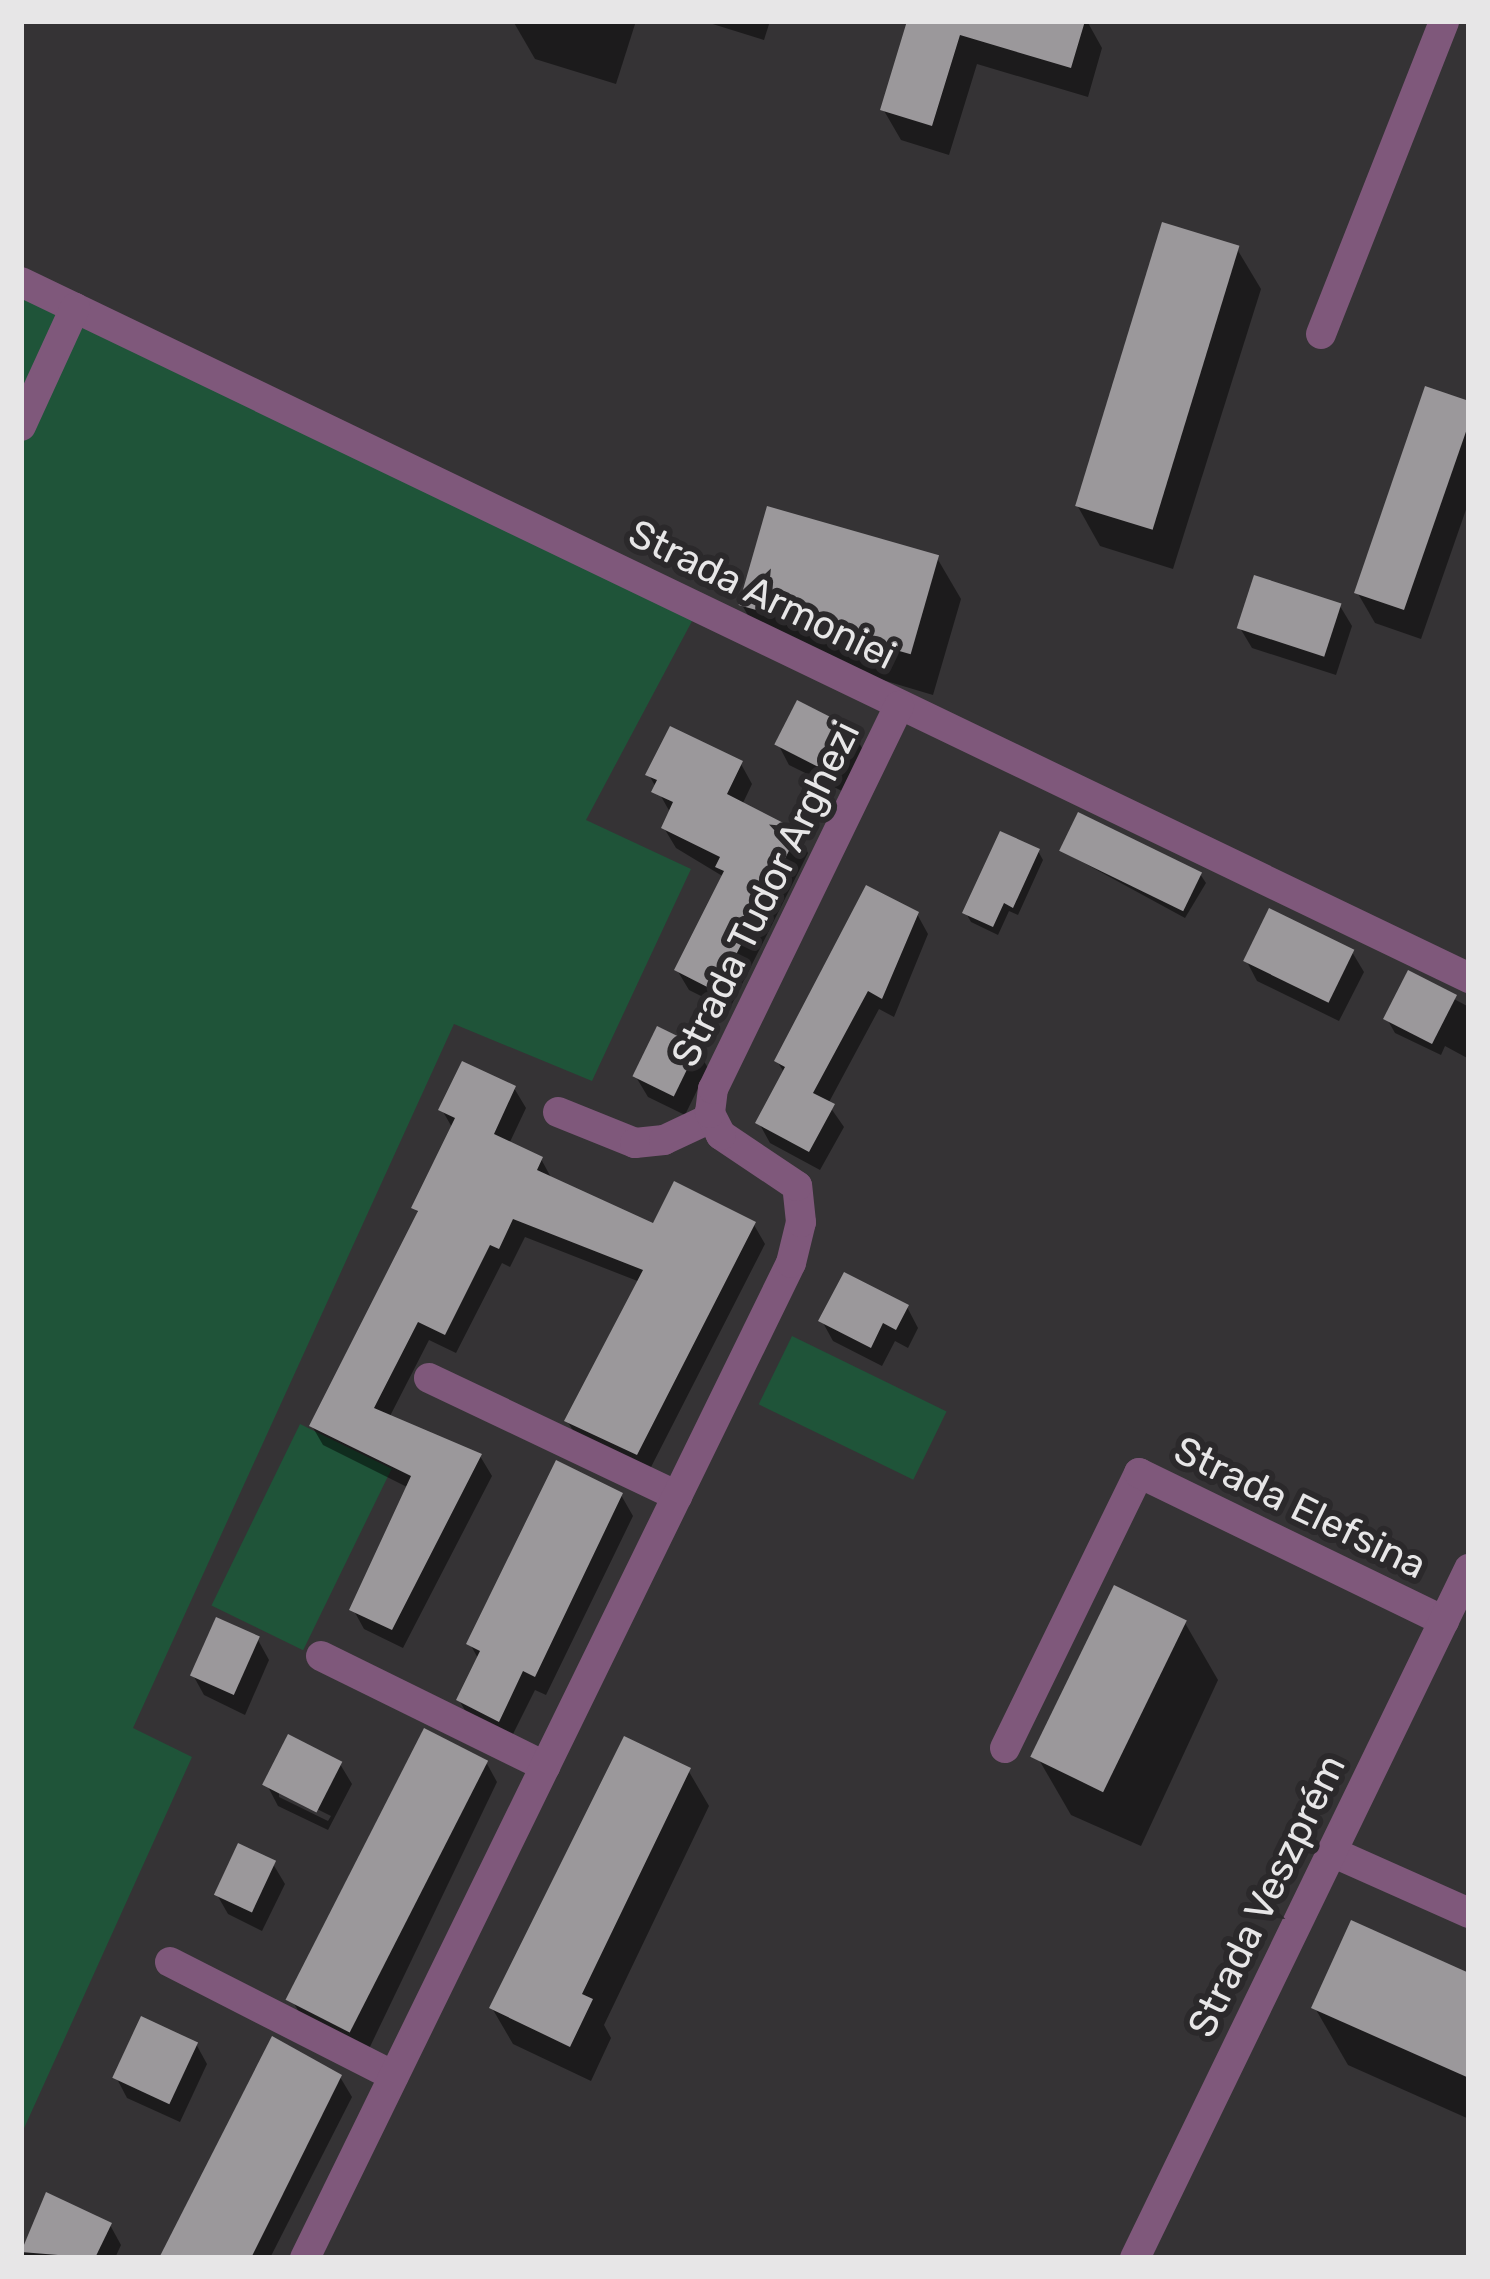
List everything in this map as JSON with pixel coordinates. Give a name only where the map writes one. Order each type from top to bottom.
[{"type":"street","points":[[1321,334],[1444,21]]},
{"type":"street","name":"Strada Armoniei","points":[[21,282],[1469,978]]},
{"type":"street","points":[[21,426],[75,308]]},
{"type":"street","name":"Strada Tudor Arghezi","points":[[305,2258],[791,1262],[801,1222],[792,1177],[721,1135],[711,1118],[722,1059],[899,706]]},
{"type":"street","name":"Strada Tudor Arghezi","points":[[558,1112],[635,1143],[664,1140],[711,1118]]},
{"type":"street","points":[[429,1378],[677,1496]]},
{"type":"street","name":"Strada Elefsina","points":[[1005,1748],[1138,1473],[1444,1621]]},
{"type":"street","name":"Strada Veszprém","points":[[1135,2258],[1469,1569]]},
{"type":"street","points":[[321,1656],[545,1766]]},
{"type":"street","points":[[1332,1852],[1469,1913]]},
{"type":"street","points":[[170,1962],[394,2076]]},
{"type":"green space","points":[[21,282],[699,608],[586,820],[691,869],[592,1081],[454,1024],[133,1728],[192,1757],[21,2135]]},
{"type":"green space","points":[[792,1336],[947,1411],[913,1480],[759,1404]]},
{"type":"green space","points":[[300,1424],[392,1469],[303,1650],[211,1606]]},
{"type":"building","points":[[907,21],[1085,21],[1071,68],[960,35],[932,126],[880,110]]},
{"type":"building","points":[[1162,222],[1239,246],[1153,530],[1075,506]]},
{"type":"building","points":[[1425,386],[1469,401],[1469,423],[1404,610],[1354,593]]},
{"type":"building","points":[[767,506],[939,555],[911,654],[739,605]]},
{"type":"building","points":[[1254,575],[1341,603],[1324,657],[1237,628]]},
{"type":"building","points":[[797,700],[855,730],[832,774],[774,745]]},
{"type":"building","points":[[670,726],[743,761],[727,794],[799,831],[717,992],[674,970],[724,871],[715,867],[720,857],[661,828],[673,802],[651,792],[657,780],[645,775]]},
{"type":"building","points":[[1078,812],[1202,872],[1183,911],[1059,851]]},
{"type":"building","points":[[1000,831],[1040,849],[1013,908],[1004,903],[993,927],[962,913]]},
{"type":"building","points":[[866,885],[919,912],[882,999],[868,991],[813,1093],[835,1104],[809,1152],[755,1123],[785,1067],[774,1061]]},
{"type":"building","points":[[1269,908],[1354,950],[1329,1003],[1243,961]]},
{"type":"building","points":[[1408,970],[1457,995],[1432,1044],[1383,1019]]},
{"type":"building","points":[[657,1026],[698,1046],[674,1096],[632,1076]]},
{"type":"building","points":[[462,1061],[516,1086],[494,1134],[543,1157],[537,1170],[653,1223],[674,1181],[756,1222],[637,1455],[564,1421],[643,1270],[513,1219],[499,1249],[490,1245],[445,1335],[418,1322],[374,1408],[482,1454],[392,1630],[349,1610],[411,1476],[309,1426],[418,1211],[411,1208],[455,1118],[438,1110]]},
{"type":"building","points":[[844,1272],[909,1305],[896,1330],[883,1323],[871,1348],[818,1321]]},
{"type":"building","points":[[556,1460],[623,1493],[535,1677],[523,1671],[499,1722],[456,1700],[480,1651],[466,1644]]},
{"type":"building","points":[[1114,1585],[1187,1621],[1103,1792],[1030,1757]]},
{"type":"building","points":[[216,1617],[260,1637],[234,1695],[190,1675]]},
{"type":"building","points":[[424,1728],[488,1761],[350,2032],[286,2000]]},
{"type":"building","points":[[288,1734],[342,1762],[316,1812],[262,1785]]},
{"type":"building","points":[[624,1736],[691,1768],[582,1994],[593,1999],[570,2047],[489,2008]]},
{"type":"building","points":[[238,1843],[276,1861],[252,1912],[214,1895]]},
{"type":"building","points":[[1351,1920],[1469,1973],[1469,2078],[1311,2008]]},
{"type":"building","points":[[141,2016],[198,2043],[169,2104],[112,2078]]},
{"type":"building","points":[[272,2036],[342,2075],[251,2258],[159,2258]]},
{"type":"building","points":[[46,2192],[112,2223],[95,2258],[21,2252]]}]
